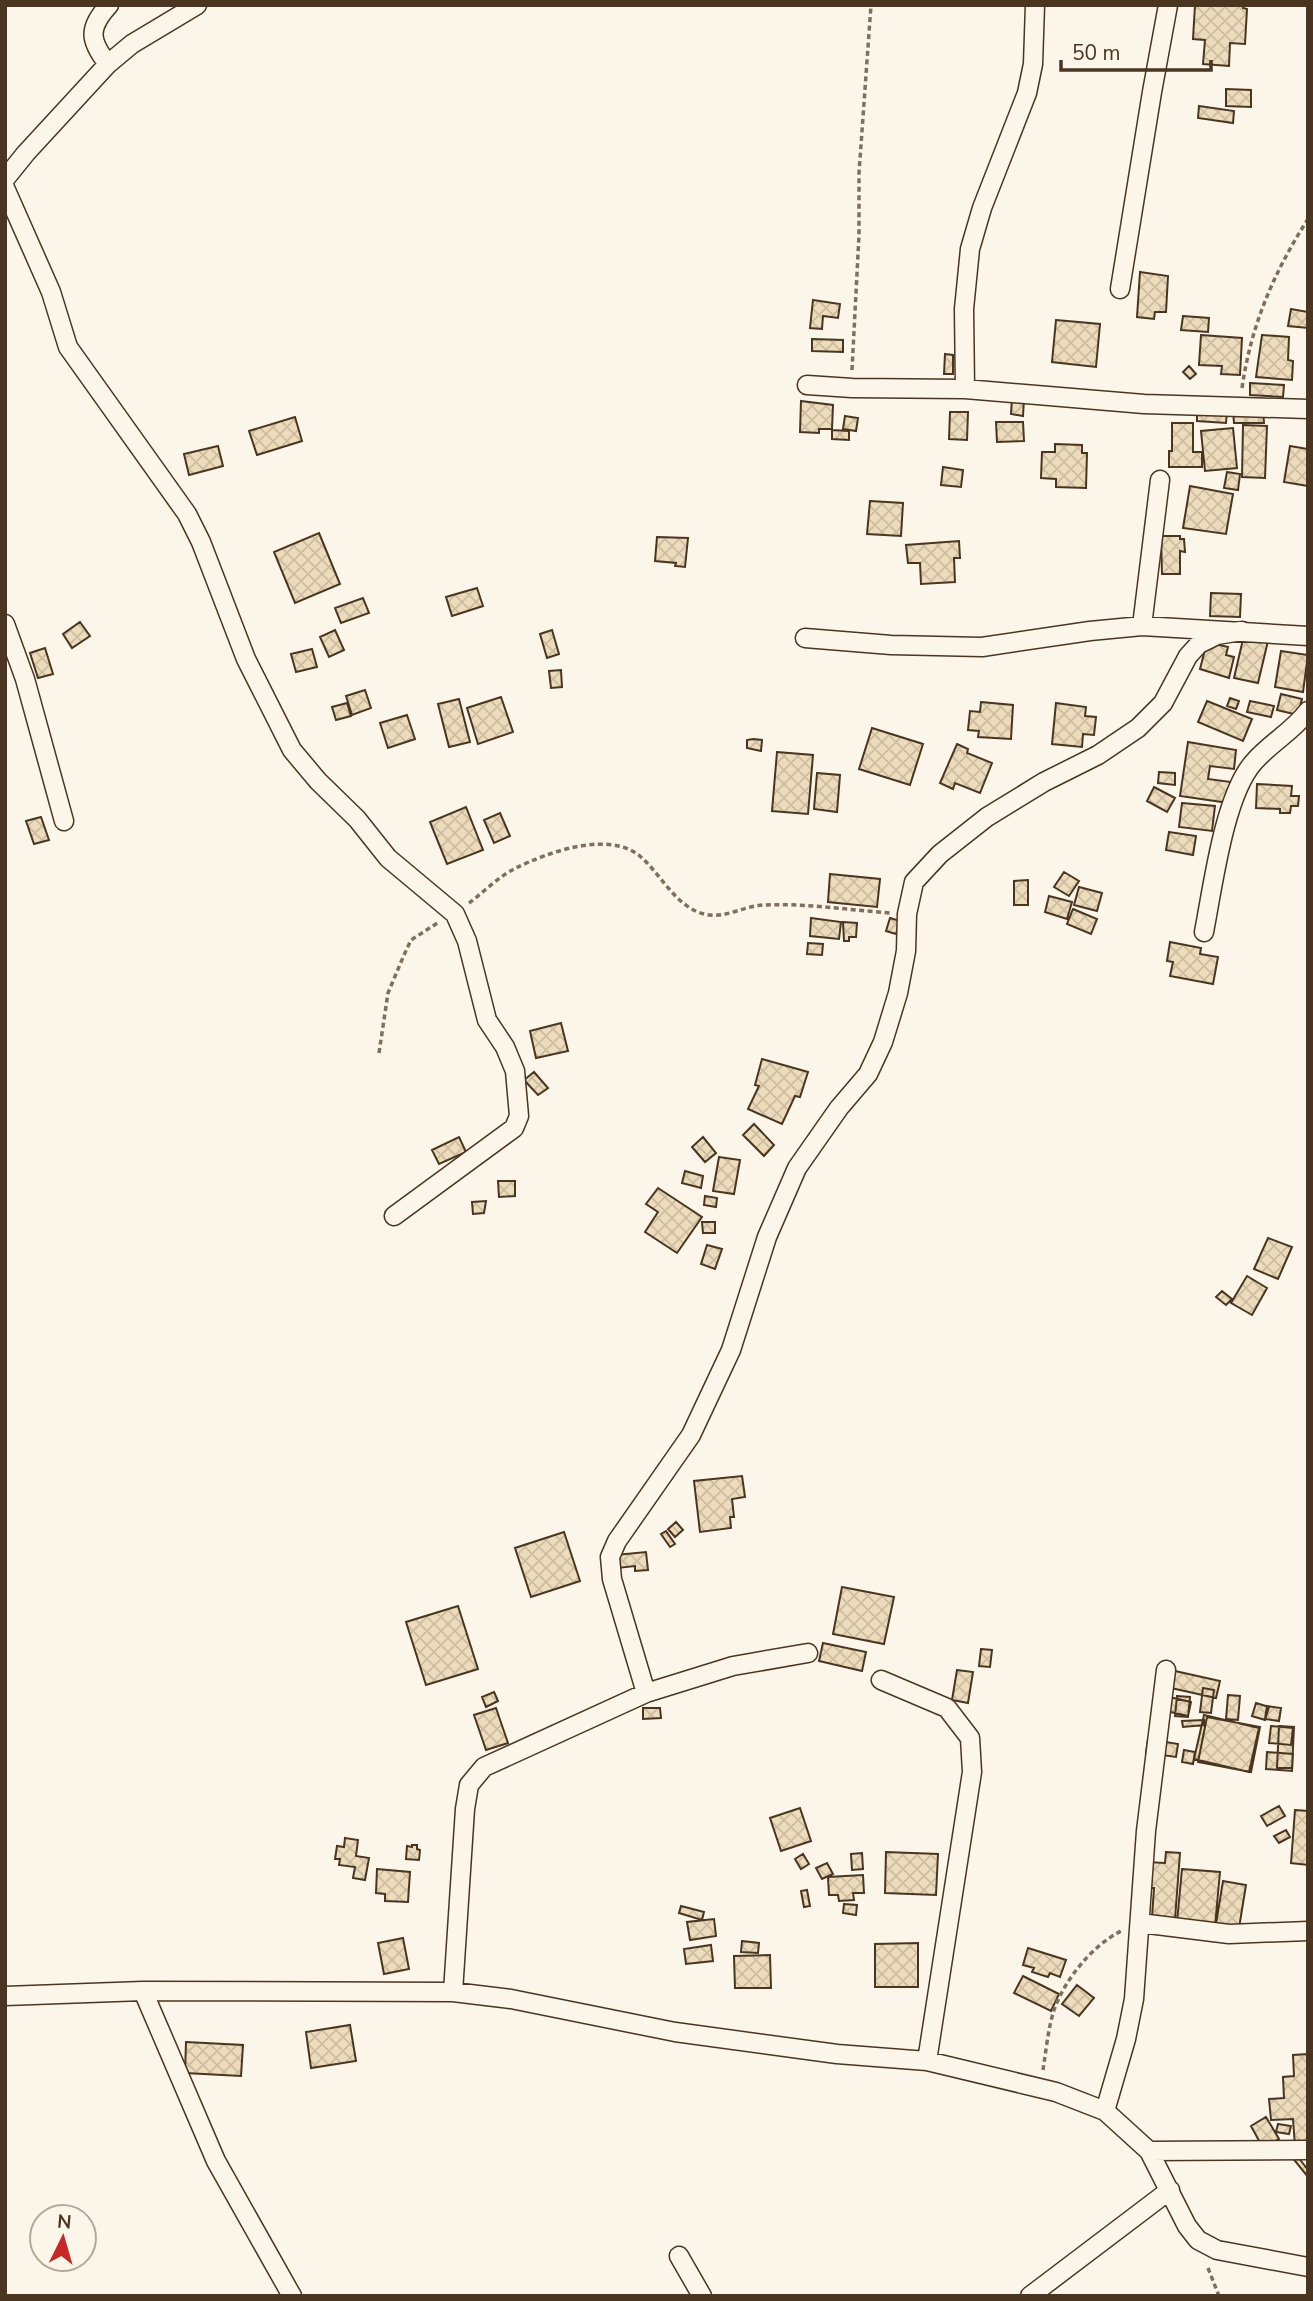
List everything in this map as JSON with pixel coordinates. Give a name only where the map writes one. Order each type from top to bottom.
[{"type":"street","points":[[108,64],[98,51],[93,30],[97,18],[109,5]]},
{"type":"street","points":[[5,179],[108,64],[132,44],[197,5]]},
{"type":"street","points":[[965,389],[964,309],[970,248],[982,208],[1027,93],[1033,64],[1035,5]]},
{"type":"street","points":[[1120,289],[1168,5]]},
{"type":"street","points":[[5,152],[26,153]]},
{"type":"street","points":[[5,188],[51,292],[68,347],[187,514],[201,541],[246,659],[292,751],[357,819],[388,858],[455,914],[467,941],[487,1020],[505,1047],[515,1071],[519,1116],[514,1128],[394,1216]]},
{"type":"street","points":[[807,385],[965,389],[1144,404],[1308,409]]},
{"type":"street","points":[[1142,626],[1160,480]]},
{"type":"street","points":[[5,624],[25,679],[64,821]]},
{"type":"street","points":[[805,638],[891,645],[982,647],[1142,626],[1308,636]]},
{"type":"street","points":[[646,1693],[612,1579],[610,1557],[617,1541],[691,1435],[731,1350],[767,1237],[797,1168],[839,1108],[868,1074],[883,1042],[898,993],[906,951],[906,914],[914,882],[940,854],[987,817],[1044,782],[1098,755],[1138,728],[1163,703],[1188,656],[1199,644],[1217,635],[1242,631]]},
{"type":"street","points":[[1204,932],[1235,793],[1252,764],[1290,731],[1308,711]]},
{"type":"street","points":[[453,1992],[465,1809],[469,1785],[484,1766],[646,1693],[733,1666],[808,1653]]},
{"type":"street","points":[[1105,2111],[1126,2039],[1134,1998],[1146,1831],[1166,1670]]},
{"type":"street","points":[[881,1680],[947,1708],[970,1738],[972,1772],[927,2062]]},
{"type":"street","points":[[1140,1928],[1229,1934],[1308,1931]]},
{"type":"street","points":[[144,1991],[216,2161],[292,2296]]},
{"type":"street","points":[[5,1996],[144,1991],[453,1992],[511,1999],[676,2032],[837,2054],[927,2062],[1056,2092],[1105,2111],[1149,2151],[1188,2226],[1198,2239],[1217,2250],[1308,2267]]},
{"type":"street","points":[[1149,2151],[1308,2150]]},
{"type":"street","points":[[1030,2296],[1170,2190]]},
{"type":"street","points":[[679,2256],[702,2296]]},
{"type":"path","points":[[852,388],[859,173],[871,5]]},
{"type":"path","points":[[1240,406],[1247,352],[1258,316],[1287,252],[1308,219]]},
{"type":"path","points":[[379,1053],[388,993],[411,940],[455,914],[514,869],[561,850],[591,844],[624,847],[640,856],[682,902],[696,911],[711,915],[758,905],[906,914]]},
{"type":"path","points":[[1039,2090],[1054,2010],[1078,1966],[1108,1938],[1122,1931],[1140,1928]]},
{"type":"building","points":[[1195,5],[1243,5],[1243,8],[1247,9],[1245,44],[1230,43],[1229,66],[1203,64],[1205,40],[1193,39]]},
{"type":"building","points":[[1226,89],[1251,90],[1251,107],[1226,106]]},
{"type":"building","points":[[1199,106],[1234,111],[1233,123],[1198,118]]},
{"type":"building","points":[[1140,272],[1168,276],[1166,312],[1155,312],[1154,319],[1137,317]]},
{"type":"building","points":[[813,300],[840,304],[838,318],[823,316],[822,329],[810,328]]},
{"type":"building","points":[[1291,309],[1308,312],[1308,328],[1288,326]]},
{"type":"building","points":[[1183,316],[1209,318],[1208,332],[1181,330]]},
{"type":"building","points":[[1056,320],[1100,324],[1096,367],[1052,362]]},
{"type":"building","points":[[1201,335],[1242,338],[1240,375],[1221,374],[1222,366],[1199,365]]},
{"type":"building","points":[[1262,335],[1289,337],[1288,360],[1293,361],[1292,380],[1256,377]]},
{"type":"building","points":[[812,339],[843,340],[843,352],[812,351]]},
{"type":"building","points":[[945,354],[953,355],[953,374],[944,374]]},
{"type":"building","points":[[1189,366],[1196,374],[1190,379],[1183,372]]},
{"type":"building","points":[[1250,383],[1284,385],[1283,397],[1250,395]]},
{"type":"building","points":[[1012,398],[1024,399],[1023,416],[1011,414]]},
{"type":"building","points":[[801,401],[833,405],[832,429],[819,429],[819,433],[800,432]]},
{"type":"building","points":[[1197,409],[1227,411],[1226,423],[1197,421]]},
{"type":"building","points":[[1263,410],[1264,423],[1234,423],[1233,411]]},
{"type":"building","points":[[950,412],[968,412],[967,440],[949,439]]},
{"type":"building","points":[[845,416],[858,418],[856,431],[843,429]]},
{"type":"building","points":[[295,417],[302,441],[257,455],[249,431]]},
{"type":"building","points":[[996,422],[1023,422],[1024,441],[997,442]]},
{"type":"building","points":[[1172,423],[1193,423],[1193,452],[1202,452],[1202,467],[1169,467]]},
{"type":"building","points":[[1243,425],[1267,426],[1265,478],[1242,477]]},
{"type":"building","points":[[1233,428],[1237,468],[1205,471],[1201,431]]},
{"type":"building","points":[[832,430],[849,431],[849,440],[832,439]]},
{"type":"building","points":[[1055,444],[1082,445],[1082,453],[1087,453],[1086,488],[1056,487],[1056,479],[1041,478],[1042,452],[1055,452]]},
{"type":"building","points":[[218,446],[223,466],[189,475],[184,454]]},
{"type":"building","points":[[1290,446],[1308,449],[1308,486],[1284,482]]},
{"type":"building","points":[[943,467],[963,470],[961,487],[941,485]]},
{"type":"building","points":[[1227,472],[1240,474],[1238,490],[1224,488]]},
{"type":"building","points":[[1190,486],[1233,494],[1226,534],[1183,528]]},
{"type":"building","points":[[870,501],[903,503],[901,536],[867,534]]},
{"type":"building","points":[[319,533],[340,584],[295,603],[274,552]]},
{"type":"building","points":[[1161,536],[1180,536],[1180,539],[1184,539],[1185,552],[1180,551],[1180,574],[1162,574]]},
{"type":"building","points":[[657,537],[688,538],[685,567],[675,566],[676,563],[655,561]]},
{"type":"building","points":[[959,541],[960,558],[954,558],[955,582],[921,584],[920,563],[908,563],[906,545]]},
{"type":"building","points":[[477,588],[483,606],[452,616],[446,597]]},
{"type":"building","points":[[1211,593],[1241,594],[1240,617],[1210,616]]},
{"type":"building","points":[[363,598],[369,613],[341,623],[335,608]]},
{"type":"building","points":[[80,622],[90,636],[72,648],[63,634]]},
{"type":"building","points":[[335,630],[344,650],[329,657],[320,637]]},
{"type":"building","points":[[552,630],[559,654],[547,658],[540,634]]},
{"type":"building","points":[[1244,635],[1268,641],[1258,683],[1234,678]]},
{"type":"building","points":[[1207,642],[1228,647],[1226,655],[1234,657],[1229,678],[1200,669]]},
{"type":"building","points":[[45,648],[53,674],[38,678],[30,653]]},
{"type":"building","points":[[312,649],[317,667],[296,672],[291,654]]},
{"type":"building","points":[[1281,651],[1308,655],[1303,692],[1275,687]]},
{"type":"building","points":[[561,670],[562,687],[551,688],[549,671]]},
{"type":"building","points":[[365,690],[371,708],[352,715],[346,696]]},
{"type":"building","points":[[1281,694],[1302,699],[1298,715],[1277,710]]},
{"type":"building","points":[[501,697],[513,732],[478,744],[467,708]]},
{"type":"building","points":[[1230,698],[1239,701],[1236,709],[1227,706]]},
{"type":"building","points":[[459,699],[470,742],[449,747],[438,704]]},
{"type":"building","points":[[1207,701],[1252,719],[1243,741],[1198,722]]},
{"type":"building","points":[[1250,701],[1274,706],[1271,717],[1247,712]]},
{"type":"building","points":[[981,702],[1013,705],[1011,739],[978,737],[979,731],[968,730],[970,711],[980,712]]},
{"type":"building","points":[[347,703],[351,716],[336,720],[332,707]]},
{"type":"building","points":[[1056,703],[1086,707],[1085,716],[1096,717],[1094,735],[1083,734],[1082,747],[1052,744]]},
{"type":"building","points":[[407,715],[415,739],[388,748],[380,723]]},
{"type":"building","points":[[872,728],[923,744],[910,785],[859,769]]},
{"type":"building","points":[[747,740],[762,740],[761,751],[747,748]]},
{"type":"building","points":[[1188,742],[1236,750],[1234,769],[1210,766],[1208,779],[1231,782],[1229,803],[1180,796]]},
{"type":"building","points":[[957,744],[968,749],[967,753],[992,763],[980,793],[955,783],[953,789],[940,783]]},
{"type":"building","points":[[777,752],[813,755],[808,814],[772,811]]},
{"type":"building","points":[[1159,772],[1175,773],[1175,785],[1158,783]]},
{"type":"building","points":[[817,773],[840,775],[837,812],[814,809]]},
{"type":"building","points":[[1257,784],[1292,786],[1291,796],[1299,796],[1298,806],[1291,806],[1290,813],[1280,813],[1280,809],[1256,808]]},
{"type":"building","points":[[1154,787],[1175,798],[1167,812],[1147,801]]},
{"type":"building","points":[[1182,803],[1215,806],[1212,831],[1179,827]]},
{"type":"building","points":[[466,807],[483,850],[447,864],[430,822]]},
{"type":"building","points":[[500,813],[510,836],[494,843],[484,820]]},
{"type":"building","points":[[41,817],[49,840],[34,844],[26,821]]},
{"type":"building","points":[[1169,832],[1196,836],[1193,855],[1166,850]]},
{"type":"building","points":[[1064,872],[1079,881],[1069,896],[1054,887]]},
{"type":"building","points":[[830,874],[880,879],[877,907],[828,902]]},
{"type":"building","points":[[1028,880],[1028,905],[1014,905],[1014,881]]},
{"type":"building","points":[[1079,887],[1102,893],[1097,911],[1074,905]]},
{"type":"building","points":[[1049,896],[1072,902],[1067,919],[1045,912]]},
{"type":"building","points":[[1073,909],[1097,919],[1091,934],[1067,924]]},
{"type":"building","points":[[811,918],[841,922],[839,939],[810,936]]},
{"type":"building","points":[[890,918],[900,921],[896,934],[886,931]]},
{"type":"building","points":[[843,922],[857,923],[856,937],[849,937],[849,941],[844,941]]},
{"type":"building","points":[[1170,942],[1201,948],[1200,954],[1218,957],[1213,984],[1170,976],[1173,962],[1167,961]]},
{"type":"building","points":[[808,943],[823,944],[822,955],[807,954]]},
{"type":"building","points":[[561,1023],[568,1051],[536,1058],[530,1031]]},
{"type":"building","points":[[762,1059],[808,1072],[800,1097],[795,1096],[782,1124],[748,1109],[759,1086],[755,1085]]},
{"type":"building","points":[[534,1072],[548,1088],[538,1095],[524,1080]]},
{"type":"building","points":[[754,1124],[774,1145],[764,1156],[743,1135]]},
{"type":"building","points":[[459,1137],[466,1152],[439,1164],[432,1150]]},
{"type":"building","points":[[703,1137],[716,1153],[705,1162],[692,1147]]},
{"type":"building","points":[[719,1157],[740,1160],[734,1194],[713,1191]]},
{"type":"building","points":[[685,1171],[703,1176],[701,1188],[682,1183]]},
{"type":"building","points":[[498,1181],[515,1181],[515,1196],[499,1197]]},
{"type":"building","points":[[658,1188],[702,1217],[677,1253],[645,1232],[658,1212],[646,1204]]},
{"type":"building","points":[[705,1196],[717,1198],[716,1207],[704,1205]]},
{"type":"building","points":[[486,1201],[484,1213],[473,1214],[472,1202]]},
{"type":"building","points":[[702,1222],[715,1222],[715,1233],[703,1233]]},
{"type":"building","points":[[1268,1238],[1292,1247],[1278,1279],[1254,1269]]},
{"type":"building","points":[[707,1245],[722,1249],[715,1269],[701,1264]]},
{"type":"building","points":[[1247,1276],[1267,1288],[1252,1315],[1231,1303]]},
{"type":"building","points":[[1222,1291],[1232,1299],[1226,1305],[1216,1297]]},
{"type":"building","points":[[742,1476],[745,1497],[732,1499],[734,1517],[730,1517],[731,1528],[700,1532],[694,1481]]},
{"type":"building","points":[[676,1522],[683,1530],[675,1537],[668,1529]]},
{"type":"building","points":[[666,1531],[675,1544],[670,1547],[661,1534]]},
{"type":"building","points":[[564,1532],[580,1581],[531,1597],[515,1548]]},
{"type":"building","points":[[646,1552],[648,1570],[635,1571],[635,1566],[608,1569],[606,1556]]},
{"type":"building","points":[[842,1587],[894,1597],[884,1644],[833,1634]]},
{"type":"building","points":[[458,1606],[478,1669],[426,1685],[406,1622]]},
{"type":"building","points":[[823,1643],[866,1652],[862,1671],[819,1661]]},
{"type":"building","points":[[981,1649],[992,1650],[990,1667],[979,1666]]},
{"type":"building","points":[[957,1670],[973,1672],[968,1703],[952,1700]]},
{"type":"building","points":[[1175,1671],[1220,1681],[1216,1698],[1171,1688]]},
{"type":"building","points":[[1203,1688],[1214,1690],[1211,1713],[1200,1712]]},
{"type":"building","points":[[494,1692],[498,1701],[486,1707],[482,1697]]},
{"type":"building","points":[[1228,1695],[1240,1696],[1238,1720],[1226,1719]]},
{"type":"building","points":[[1177,1696],[1190,1697],[1188,1717],[1175,1716]]},
{"type":"building","points":[[1169,1697],[1191,1702],[1188,1716],[1166,1711]]},
{"type":"building","points":[[1256,1703],[1269,1707],[1265,1720],[1252,1716]]},
{"type":"building","points":[[1267,1706],[1281,1708],[1279,1721],[1265,1719]]},
{"type":"building","points":[[496,1708],[508,1743],[486,1750],[474,1715]]},
{"type":"building","points":[[643,1708],[660,1708],[661,1718],[643,1719]]},
{"type":"building","points":[[1204,1715],[1259,1728],[1249,1772],[1194,1759]]},
{"type":"building","points":[[1207,1717],[1260,1727],[1251,1772],[1198,1762]]},
{"type":"building","points":[[1204,1720],[1204,1725],[1183,1727],[1182,1721]]},
{"type":"building","points":[[1271,1726],[1293,1728],[1291,1745],[1269,1743]]},
{"type":"building","points":[[1279,1726],[1294,1727],[1292,1768],[1277,1768]]},
{"type":"building","points":[[1148,1739],[1178,1744],[1176,1757],[1146,1753]]},
{"type":"building","points":[[1184,1750],[1195,1752],[1193,1764],[1182,1762]]},
{"type":"building","points":[[1267,1752],[1293,1754],[1292,1771],[1266,1769]]},
{"type":"building","points":[[1279,1806],[1285,1816],[1267,1826],[1261,1816]]},
{"type":"building","points":[[800,1808],[811,1841],[781,1851],[770,1818]]},
{"type":"building","points":[[1295,1810],[1308,1811],[1308,1865],[1291,1863]]},
{"type":"building","points":[[1286,1830],[1290,1837],[1279,1843],[1274,1836]]},
{"type":"building","points":[[345,1838],[358,1840],[356,1856],[369,1858],[365,1880],[353,1878],[355,1867],[339,1865],[340,1859],[335,1859],[337,1846],[344,1847]]},
{"type":"building","points":[[417,1845],[420,1850],[419,1860],[406,1859],[407,1846]]},
{"type":"building","points":[[886,1852],[938,1854],[936,1895],[885,1893]]},
{"type":"building","points":[[1166,1852],[1180,1853],[1175,1919],[1152,1917],[1154,1888],[1145,1888],[1147,1862],[1165,1863]]},
{"type":"building","points":[[862,1853],[863,1869],[852,1870],[851,1854]]},
{"type":"building","points":[[803,1854],[809,1864],[801,1869],[795,1859]]},
{"type":"building","points":[[827,1863],[833,1874],[822,1879],[816,1868]]},
{"type":"building","points":[[377,1869],[410,1872],[408,1902],[385,1901],[385,1894],[376,1893]]},
{"type":"building","points":[[1182,1869],[1220,1872],[1215,1926],[1177,1922]]},
{"type":"building","points":[[863,1875],[864,1893],[853,1893],[854,1900],[839,1901],[838,1895],[829,1895],[828,1877]]},
{"type":"building","points":[[1223,1881],[1246,1885],[1239,1928],[1216,1924]]},
{"type":"building","points":[[807,1890],[810,1906],[804,1907],[801,1891]]},
{"type":"building","points":[[844,1904],[857,1905],[856,1915],[843,1913]]},
{"type":"building","points":[[681,1906],[704,1912],[702,1920],[679,1913]]},
{"type":"building","points":[[714,1919],[716,1936],[690,1940],[687,1922]]},
{"type":"building","points":[[403,1938],[409,1969],[384,1974],[378,1943]]},
{"type":"building","points":[[742,1941],[759,1943],[758,1953],[741,1952]]},
{"type":"building","points":[[918,1943],[918,1987],[875,1987],[875,1944]]},
{"type":"building","points":[[711,1945],[713,1961],[686,1964],[684,1949]]},
{"type":"building","points":[[1028,1948],[1066,1960],[1060,1977],[1050,1973],[1048,1977],[1032,1972],[1034,1968],[1023,1965]]},
{"type":"building","points":[[770,1955],[771,1988],[735,1988],[734,1956]]},
{"type":"building","points":[[1023,1976],[1059,1994],[1051,2011],[1014,1993]]},
{"type":"building","points":[[1077,1985],[1094,1998],[1079,2016],[1062,2004]]},
{"type":"building","points":[[350,2025],[356,2061],[311,2068],[306,2032]]},
{"type":"building","points":[[186,2042],[243,2045],[241,2076],[185,2073]]},
{"type":"building","points":[[1308,2054],[1308,2145],[1295,2146],[1293,2119],[1271,2120],[1269,2099],[1284,2098],[1283,2077],[1294,2076],[1293,2055]]},
{"type":"building","points":[[1266,2117],[1279,2139],[1263,2148],[1251,2126]]},
{"type":"building","points":[[1278,2124],[1291,2126],[1289,2134],[1276,2132]]},
{"type":"building","points":[[1295,2153],[1308,2170],[1308,2177],[1291,2156]]}]
